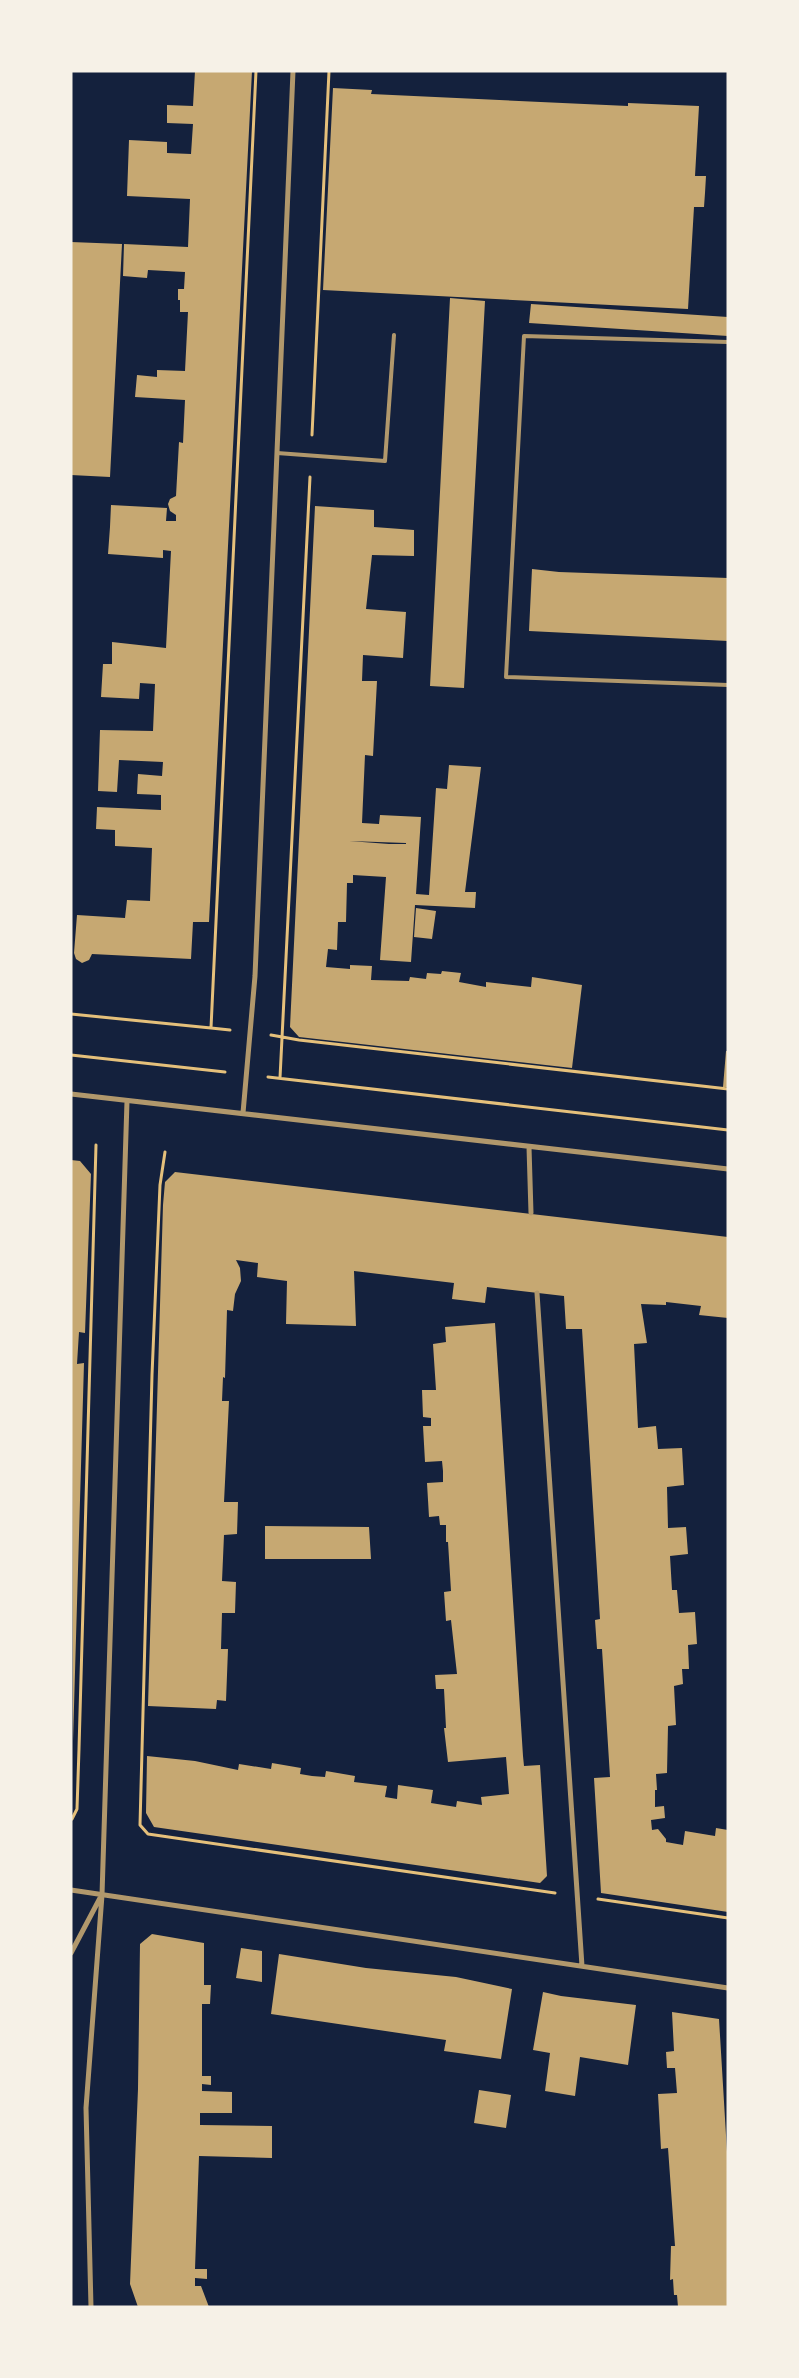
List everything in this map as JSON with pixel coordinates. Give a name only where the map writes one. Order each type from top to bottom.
[{"type":"street","points":[[242,1114],[255,976],[293,71]]},
{"type":"street","points":[[71,1094],[529,1148],[728,1169]]},
{"type":"street","points":[[91,2307],[86,2108],[102,1895],[127,1101]]},
{"type":"street","points":[[529,1148],[532,1213]]},
{"type":"street","points":[[537,1293],[582,1966]]},
{"type":"street","points":[[71,1890],[728,1988]]},
{"type":"street","points":[[71,1953],[102,1895]]},
{"type":"lane","points":[[277,453],[385,460],[394,335]]},
{"type":"lane","points":[[728,342],[524,336],[506,677],[728,685]]},
{"type":"path","points":[[211,1028],[256,71]]},
{"type":"path","points":[[280,1078],[329,71]]},
{"type":"path","points":[[71,1014],[249,1032],[299,1040],[728,1089]]},
{"type":"path","points":[[71,1055],[728,1130]]},
{"type":"path","points":[[72,1819],[77,1809],[80,1750],[96,1145]]},
{"type":"path","points":[[164,1152],[160,1185],[152,1375],[140,1825],[148,1834],[728,1918]]},
{"type":"building","points":[[195,71],[252,71],[209,922],[193,922],[191,959],[92,954],[89,960],[82,963],[76,959],[74,953],[77,915],[125,918],[127,900],[150,901],[152,848],[115,846],[115,830],[96,829],[97,807],[161,810],[161,795],[137,794],[138,774],[162,776],[163,762],[119,760],[117,792],[98,791],[100,730],[153,731],[155,684],[140,683],[139,699],[101,697],[103,664],[112,664],[112,642],[166,648],[171,551],[163,550],[163,558],[108,554],[111,505],[167,508],[166,521],[176,521],[176,515],[170,511],[168,504],[170,499],[176,496],[179,442],[183,443],[185,400],[135,397],[137,375],[157,377],[157,370],[185,371],[188,312],[180,312],[180,300],[178,300],[178,289],[184,289],[185,272],[148,270],[147,278],[123,276],[124,244],[188,247],[190,199],[127,196],[129,140],[167,142],[167,153],[191,154],[193,124],[167,123],[167,105],[193,106]]},
{"type":"building","points":[[333,88],[372,90],[371,94],[628,106],[628,103],[699,106],[695,176],[706,176],[704,207],[694,207],[688,309],[323,290]]},
{"type":"building","points":[[71,242],[122,244],[110,477],[71,475]]},
{"type":"building","points":[[450,298],[485,301],[464,688],[430,686]]},
{"type":"building","points":[[531,304],[728,317],[728,336],[529,323]]},
{"type":"building","points":[[315,506],[374,510],[374,527],[414,530],[414,556],[372,555],[366,609],[406,612],[403,658],[363,655],[362,681],[377,681],[373,756],[365,755],[362,823],[379,824],[380,815],[421,817],[416,894],[429,895],[436,788],[447,789],[449,765],[481,767],[465,892],[476,892],[475,908],[415,905],[411,962],[380,960],[386,877],[353,875],[353,883],[347,883],[346,922],[338,922],[337,950],[328,949],[326,967],[350,969],[350,965],[372,966],[371,980],[409,981],[410,977],[426,979],[427,973],[441,974],[442,971],[461,973],[459,982],[486,987],[486,982],[531,987],[532,977],[582,985],[572,1068],[299,1037],[290,1027]],"holes":[[[349,841],[406,843],[389,844]]]},
{"type":"building","points":[[532,569],[559,572],[728,578],[728,641],[529,631]]},
{"type":"building","points":[[416,908],[436,911],[432,939],[414,937]]},
{"type":"building","points":[[726,1051],[728,1051],[728,1087],[723,1087]]},
{"type":"building","points":[[71,1160],[80,1161],[91,1174],[85,1333],[79,1332],[77,1364],[84,1363],[73,1741]]},
{"type":"building","points":[[175,1172],[728,1237],[728,1318],[699,1315],[701,1306],[666,1302],[666,1305],[641,1304],[647,1343],[634,1344],[638,1428],[656,1426],[658,1449],[682,1448],[684,1485],[667,1487],[668,1528],[686,1527],[688,1554],[670,1556],[672,1590],[677,1590],[679,1613],[695,1612],[697,1644],[688,1645],[689,1669],[682,1669],[683,1684],[674,1686],[676,1725],[668,1726],[667,1773],[656,1774],[655,1807],[664,1806],[665,1818],[651,1820],[652,1830],[658,1829],[666,1839],[666,1842],[683,1845],[685,1831],[715,1836],[716,1828],[728,1830],[728,1912],[601,1893],[594,1778],[610,1777],[602,1649],[597,1649],[595,1620],[600,1619],[582,1329],[566,1329],[564,1296],[487,1287],[485,1303],[452,1299],[454,1283],[354,1271],[356,1326],[286,1324],[287,1281],[257,1277],[258,1263],[236,1260],[240,1268],[241,1281],[235,1294],[233,1311],[227,1310],[225,1378],[223,1377],[222,1401],[229,1401],[224,1502],[238,1502],[237,1534],[224,1535],[222,1581],[236,1582],[235,1613],[222,1613],[221,1649],[228,1649],[226,1701],[217,1700],[216,1709],[148,1706],[163,1205],[165,1182]]},
{"type":"building","points":[[495,1323],[523,1756],[524,1766],[540,1765],[547,1876],[540,1883],[154,1827],[146,1813],[147,1756],[195,1761],[238,1770],[239,1764],[271,1769],[272,1763],[301,1768],[300,1774],[312,1776],[325,1777],[326,1771],[355,1776],[354,1782],[387,1786],[385,1797],[397,1799],[398,1785],[433,1790],[431,1803],[456,1807],[457,1801],[482,1805],[481,1797],[509,1794],[506,1757],[448,1762],[444,1728],[446,1728],[444,1689],[436,1689],[435,1675],[457,1674],[451,1620],[446,1621],[444,1592],[451,1591],[448,1542],[446,1542],[446,1525],[440,1525],[439,1516],[429,1517],[427,1483],[443,1482],[443,1471],[442,1461],[425,1462],[423,1426],[431,1426],[431,1418],[423,1417],[422,1390],[436,1390],[433,1344],[446,1342],[445,1327]]},
{"type":"building","points":[[265,1526],[369,1527],[371,1559],[265,1559]]},
{"type":"building","points":[[152,1934],[204,1943],[204,1985],[211,1985],[210,2004],[202,2004],[202,2076],[211,2076],[211,2085],[202,2084],[202,2091],[232,2092],[232,2113],[200,2113],[200,2125],[272,2126],[272,2158],[199,2156],[195,2269],[207,2269],[207,2279],[195,2278],[195,2286],[201,2286],[209,2307],[138,2307],[130,2284],[138,2089],[140,1944]]},
{"type":"building","points":[[241,1948],[262,1951],[262,1982],[236,1978]]},
{"type":"building","points":[[279,1954],[366,1968],[456,1977],[512,1989],[501,2059],[444,2051],[446,2040],[271,2014]]},
{"type":"building","points":[[543,1992],[636,2005],[628,2065],[580,2057],[575,2096],[545,2091],[550,2053],[533,2050]]},
{"type":"building","points":[[672,2012],[719,2019],[728,2168],[728,2307],[678,2307],[677,2295],[674,2295],[673,2279],[670,2280],[671,2246],[675,2246],[668,2148],[661,2149],[658,2094],[677,2093],[675,2068],[667,2068],[666,2052],[674,2051]]},
{"type":"building","points":[[479,2090],[511,2095],[506,2128],[474,2123]]}]
